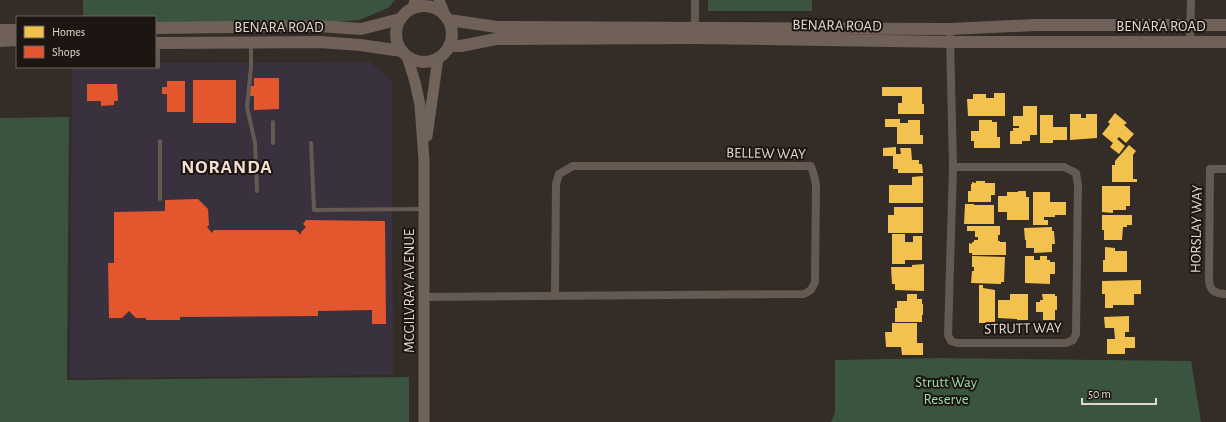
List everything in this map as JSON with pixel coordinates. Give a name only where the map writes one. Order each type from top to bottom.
[{"type":"main road","points":[[439,0],[447,17],[452,29],[452,38],[445,53],[431,61],[422,62],[414,60],[405,53],[398,43],[396,35],[400,19],[414,4],[430,6],[447,17]]},
{"type":"main road","name":"BENARA ROAD","points":[[447,17],[497,27],[950,42],[1226,42]]},
{"type":"main road","name":"BENARA ROAD","points":[[156,28],[319,26],[361,29],[400,19]]},
{"type":"main road","name":"BENARA ROAD","points":[[449,46],[461,46],[496,39],[695,33],[950,29],[1035,25],[1226,25]]},
{"type":"main road","points":[[0,30],[16,30]]},
{"type":"main road","points":[[0,41],[16,40]]},
{"type":"main road","name":"BENARA ROAD","points":[[156,43],[320,42],[360,45],[405,53]]},
{"type":"main road","name":"MCGILVRAY AVENUE","points":[[405,53],[415,82],[420,105],[424,160],[424,422]]},
{"type":"main road","name":"MCGILVRAY AVENUE","points":[[424,160],[438,58]]},
{"type":"street","points":[[695,0],[695,33]]},
{"type":"street","points":[[1190,41],[1191,0]]},
{"type":"street","name":"STRUTT WAY","points":[[950,29],[953,167],[948,335],[951,341],[958,343],[1066,343],[1073,340],[1076,334],[1078,284],[1078,185],[1076,173],[1064,167],[953,167]]},
{"type":"street","name":"BELLEW WAY","points":[[424,297],[555,296],[804,294],[811,290],[815,282],[816,185],[811,166],[573,166],[559,174],[556,184],[555,296]]},
{"type":"street","name":"HORSLAY WAY","points":[[1226,169],[1210,169],[1208,278],[1209,285],[1212,290],[1220,294],[1226,294]]},
{"type":"lane","points":[[251,42],[251,66],[247,107],[255,143],[257,191]]},
{"type":"lane","points":[[156,43],[158,67]]},
{"type":"lane","points":[[273,122],[274,143]]},
{"type":"lane","points":[[160,141],[160,199]]},
{"type":"lane","points":[[311,143],[314,210],[424,209]]},
{"type":"shaded area","points":[[370,62],[392,81],[393,375],[70,378],[72,68],[156,68],[156,63]]},
{"type":"green space","points":[[83,0],[395,0],[388,8],[359,20],[337,22],[156,24],[156,16],[83,16]]},
{"type":"green space","points":[[708,0],[812,0],[812,11],[708,11]]},
{"type":"green space","points":[[69,117],[67,380],[409,377],[409,422],[0,422],[0,118]]},
{"type":"green space","name":"Strutt Way Reserve","points":[[941,358],[1191,361],[1201,422],[831,422],[835,413],[835,360]]},
{"type":"building: Homes","points":[[882,87],[922,87],[922,104],[924,104],[924,114],[898,114],[898,103],[902,103],[902,96],[882,96]]},
{"type":"building: Homes","points":[[994,93],[1005,93],[1005,116],[968,116],[967,99],[973,99],[973,94],[986,94],[986,98],[994,98]]},
{"type":"building: Homes","points":[[1023,106],[1037,106],[1037,135],[1030,135],[1030,141],[1022,141],[1022,144],[1010,144],[1010,131],[1013,131],[1013,128],[1019,128],[1019,126],[1013,126],[1013,116],[1023,116]]},
{"type":"building: Homes","points":[[1115,113],[1127,123],[1124,125],[1134,134],[1126,143],[1119,137],[1117,139],[1125,146],[1119,154],[1110,147],[1113,143],[1102,134],[1110,124],[1108,122]]},
{"type":"building: Homes","points":[[1070,114],[1081,114],[1081,118],[1086,118],[1086,114],[1097,114],[1097,138],[1070,140]]},
{"type":"building: Homes","points":[[1040,115],[1053,115],[1053,127],[1067,127],[1067,140],[1053,140],[1053,143],[1040,143]]},
{"type":"building: Homes","points":[[885,119],[900,119],[900,123],[908,123],[908,120],[920,120],[920,135],[923,135],[923,144],[897,144],[897,127],[885,127]]},
{"type":"building: Homes","points":[[979,120],[992,120],[992,122],[997,122],[997,137],[1000,137],[1000,148],[974,148],[974,141],[971,141],[971,131],[979,131]]},
{"type":"building: Homes","points":[[1129,145],[1136,151],[1133,155],[1133,179],[1137,179],[1137,182],[1112,182],[1112,165],[1115,165],[1115,161]]},
{"type":"building: Homes","points":[[896,147],[896,154],[901,154],[900,148],[911,148],[912,160],[919,160],[919,164],[922,164],[923,173],[898,173],[898,169],[893,169],[893,156],[883,156],[883,148]]},
{"type":"building: Homes","points":[[923,176],[923,203],[889,203],[889,185],[912,185],[912,177]]},
{"type":"building: Homes","points":[[976,181],[995,183],[995,195],[991,195],[991,202],[968,202],[968,191],[971,191],[972,182],[976,183]]},
{"type":"building: Homes","points":[[1102,186],[1130,186],[1130,206],[1126,206],[1126,210],[1113,210],[1113,213],[1102,212]]},
{"type":"building: Homes","points":[[1026,191],[1026,197],[1029,197],[1029,220],[1007,220],[1007,212],[998,212],[998,196],[1007,196],[1007,192]]},
{"type":"building: Homes","points":[[1033,192],[1050,192],[1050,202],[1066,202],[1066,215],[1044,217],[1044,220],[1048,220],[1048,225],[1033,225]]},
{"type":"building: Homes","points":[[965,204],[994,205],[994,224],[964,224]]},
{"type":"building: Homes","points":[[894,207],[923,207],[923,233],[888,233],[888,215],[894,215]]},
{"type":"building: Homes","points":[[1102,215],[1132,215],[1132,225],[1123,227],[1122,240],[1104,240]]},
{"type":"building: Homes","points":[[967,226],[1000,226],[998,241],[1006,242],[1006,255],[972,255],[972,253],[969,253],[969,243],[972,244],[974,240],[978,240],[978,237],[975,237],[975,231],[967,231]]},
{"type":"building: Homes","points":[[1052,227],[1052,231],[1054,231],[1055,244],[1052,244],[1052,252],[1034,253],[1034,248],[1026,248],[1024,228]]},
{"type":"building: Homes","points":[[892,234],[905,234],[905,242],[913,242],[913,236],[922,236],[922,260],[905,260],[905,264],[892,264]]},
{"type":"building: Homes","points":[[1105,247],[1115,248],[1115,251],[1127,251],[1127,272],[1103,272]]},
{"type":"building: Homes","points":[[972,256],[1005,257],[1004,282],[1001,282],[1001,284],[971,283],[972,271],[974,271],[974,267],[972,267]]},
{"type":"building: Homes","points":[[1025,256],[1034,256],[1034,260],[1040,260],[1040,256],[1047,256],[1047,260],[1050,260],[1050,262],[1055,262],[1055,274],[1050,274],[1050,284],[1025,283]]},
{"type":"building: Homes","points":[[924,264],[924,291],[895,290],[895,284],[892,284],[891,267],[912,267],[912,265]]},
{"type":"building: Homes","points":[[1141,280],[1141,294],[1134,294],[1134,305],[1113,305],[1113,308],[1105,308],[1105,294],[1102,294],[1102,281]]},
{"type":"building: Homes","points":[[979,285],[983,285],[983,288],[995,290],[995,327],[986,327],[986,323],[979,323]]},
{"type":"building: Homes","points":[[907,294],[917,294],[917,299],[922,299],[922,322],[895,322],[895,308],[897,308],[897,301],[907,301]]},
{"type":"building: Homes","points":[[1010,294],[1028,294],[1028,320],[998,318],[998,300],[1010,300]]},
{"type":"building: Homes","points":[[1042,294],[1055,294],[1055,296],[1057,296],[1055,320],[1043,320],[1043,312],[1036,312],[1036,302],[1043,300]]},
{"type":"building: Homes","points":[[1129,316],[1129,332],[1125,332],[1125,337],[1135,337],[1135,348],[1125,348],[1125,354],[1107,354],[1107,339],[1115,339],[1114,328],[1105,328],[1104,317]]},
{"type":"building: Homes","points":[[892,323],[917,323],[917,343],[923,343],[923,355],[902,355],[901,347],[886,347],[885,332],[892,332]]},
{"type":"building: Shops","points":[[254,78],[279,78],[279,109],[254,110],[254,96],[249,96],[249,86],[254,86]]},
{"type":"building: Shops","points":[[193,80],[236,80],[236,123],[193,123]]},
{"type":"building: Shops","points":[[167,81],[185,81],[185,112],[167,112],[167,94],[162,94],[162,87],[167,87]]},
{"type":"building: Shops","points":[[87,84],[117,84],[118,101],[114,101],[114,105],[101,106],[101,101],[87,101]]},
{"type":"building: Shops","points":[[198,199],[208,209],[209,225],[207,227],[212,233],[214,230],[296,230],[301,235],[301,232],[306,227],[303,224],[306,220],[385,221],[386,324],[372,324],[372,310],[318,311],[318,316],[180,317],[180,320],[146,320],[146,318],[136,318],[129,311],[122,318],[109,318],[108,263],[114,263],[114,212],[165,211],[165,200]]},
{"type":"district","name":"NORANDA","points":[[227,166]]}]
